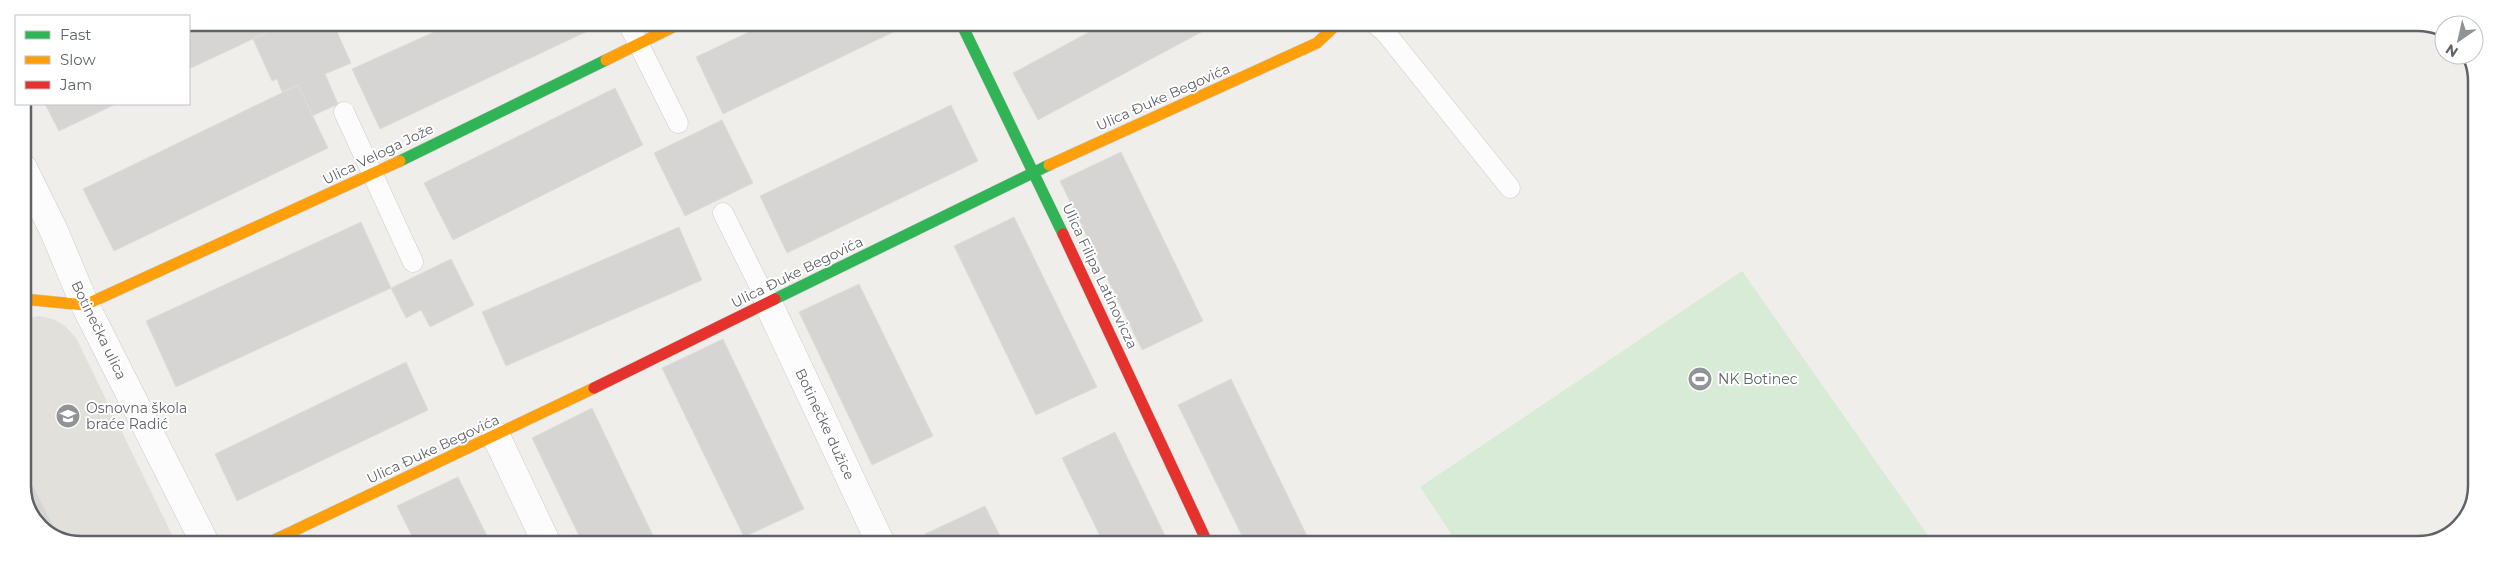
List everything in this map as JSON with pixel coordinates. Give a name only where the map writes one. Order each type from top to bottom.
[{"type":"street","name":"Ulica Veloga Jože","points":[[85,305],[373,174],[664,31]]},
{"type":"street","name":"Ulica Filipa Latinovicza","points":[[965,31],[1034,172],[1204,536]]},
{"type":"street","name":"Ulica Đuke Begovića","points":[[283,536],[496,436],[1034,172],[1318,43],[1330,31]]},
{"type":"street","name":"Botinečka ulica","points":[[31,184],[54,231],[85,305],[202,536]]},
{"type":"street","points":[[31,300],[85,305]]},
{"type":"street","name":"Botinečke dužice","points":[[768,303],[877,536]]},
{"type":"street","points":[[496,436],[543,536]]},
{"type":"lane","points":[[632,31],[678,123]]},
{"type":"lane","points":[[1384,31],[1510,188]]},
{"type":"lane","points":[[344,112],[413,262]]},
{"type":"lane","points":[[723,213],[768,303]]},
{"type":"shaded area","name":"Osnovna škola braće Radić","points":[[39,316],[53,319],[65,326],[76,338],[173,536],[72,535],[56,529],[40,513],[35,505],[31,489],[31,318]]},
{"type":"green space","name":"NK Botinec","points":[[1742,271],[1928,536],[1453,536],[1420,487]]},
{"type":"building","points":[[190,31],[270,31],[190,69]]},
{"type":"building","points":[[270,31],[337,31],[351,63],[325,74],[338,104],[312,116],[298,85],[282,92],[277,79],[272,81],[253,39]]},
{"type":"building","points":[[436,31],[588,31],[380,129],[352,69]]},
{"type":"building","points":[[751,31],[895,31],[723,114],[696,57]]},
{"type":"building","points":[[1091,31],[1203,31],[1038,120],[1013,73]]},
{"type":"building","points":[[298,85],[328,148],[114,251],[83,189]]},
{"type":"building","points":[[615,88],[643,145],[453,240],[424,183]]},
{"type":"building","points":[[46,105],[114,105],[59,131]]},
{"type":"building","points":[[951,105],[978,161],[787,253],[760,196]]},
{"type":"building","points":[[722,120],[753,183],[685,216],[654,153]]},
{"type":"building","points":[[1121,152],[1203,321],[1142,350],[1060,181]]},
{"type":"building","points":[[1014,217],[1097,387],[1036,415],[954,246]]},
{"type":"building","points":[[361,222],[391,288],[176,387],[146,321]]},
{"type":"building","points":[[679,227],[702,280],[506,366],[482,312]]},
{"type":"building","points":[[451,259],[474,305],[430,327],[421,310],[406,318],[391,288]]},
{"type":"building","points":[[859,284],[933,436],[872,465],[799,312]]},
{"type":"building","points":[[723,339],[804,509],[744,536],[662,368]]},
{"type":"building","points":[[406,362],[428,410],[237,501],[215,454]]},
{"type":"building","points":[[1231,379],[1307,536],[1242,536],[1178,405]]},
{"type":"building","points":[[592,408],[653,536],[579,536],[532,438]]},
{"type":"building","points":[[1115,432],[1165,536],[1100,536],[1062,458]]},
{"type":"building","points":[[458,477],[487,536],[412,536],[397,506]]},
{"type":"building","points":[[33,485],[54,527],[44,519],[35,505],[31,486]]},
{"type":"building","points":[[985,506],[1000,536],[926,536],[925,534]]},
{"type":"traffic: fast","points":[[965,31],[1063,234]]},
{"type":"traffic: fast","points":[[400,161],[606,60]]},
{"type":"traffic: fast","points":[[775,299],[1049,165]]},
{"type":"traffic: slow","points":[[606,60],[665,31]]},
{"type":"traffic: slow","points":[[1049,165],[1317,43],[1330,31]]},
{"type":"traffic: slow","points":[[31,300],[85,305],[400,161]]},
{"type":"traffic: slow","points":[[283,536],[594,388]]},
{"type":"traffic: jam","points":[[1063,234],[1204,536]]},
{"type":"traffic: jam","points":[[594,388],[775,299]]},
{"type":"place","name":"NK Botinec","points":[[1700,379]]},
{"type":"place","name":"Osnovna škola braće Radić","points":[[68,416]]}]
